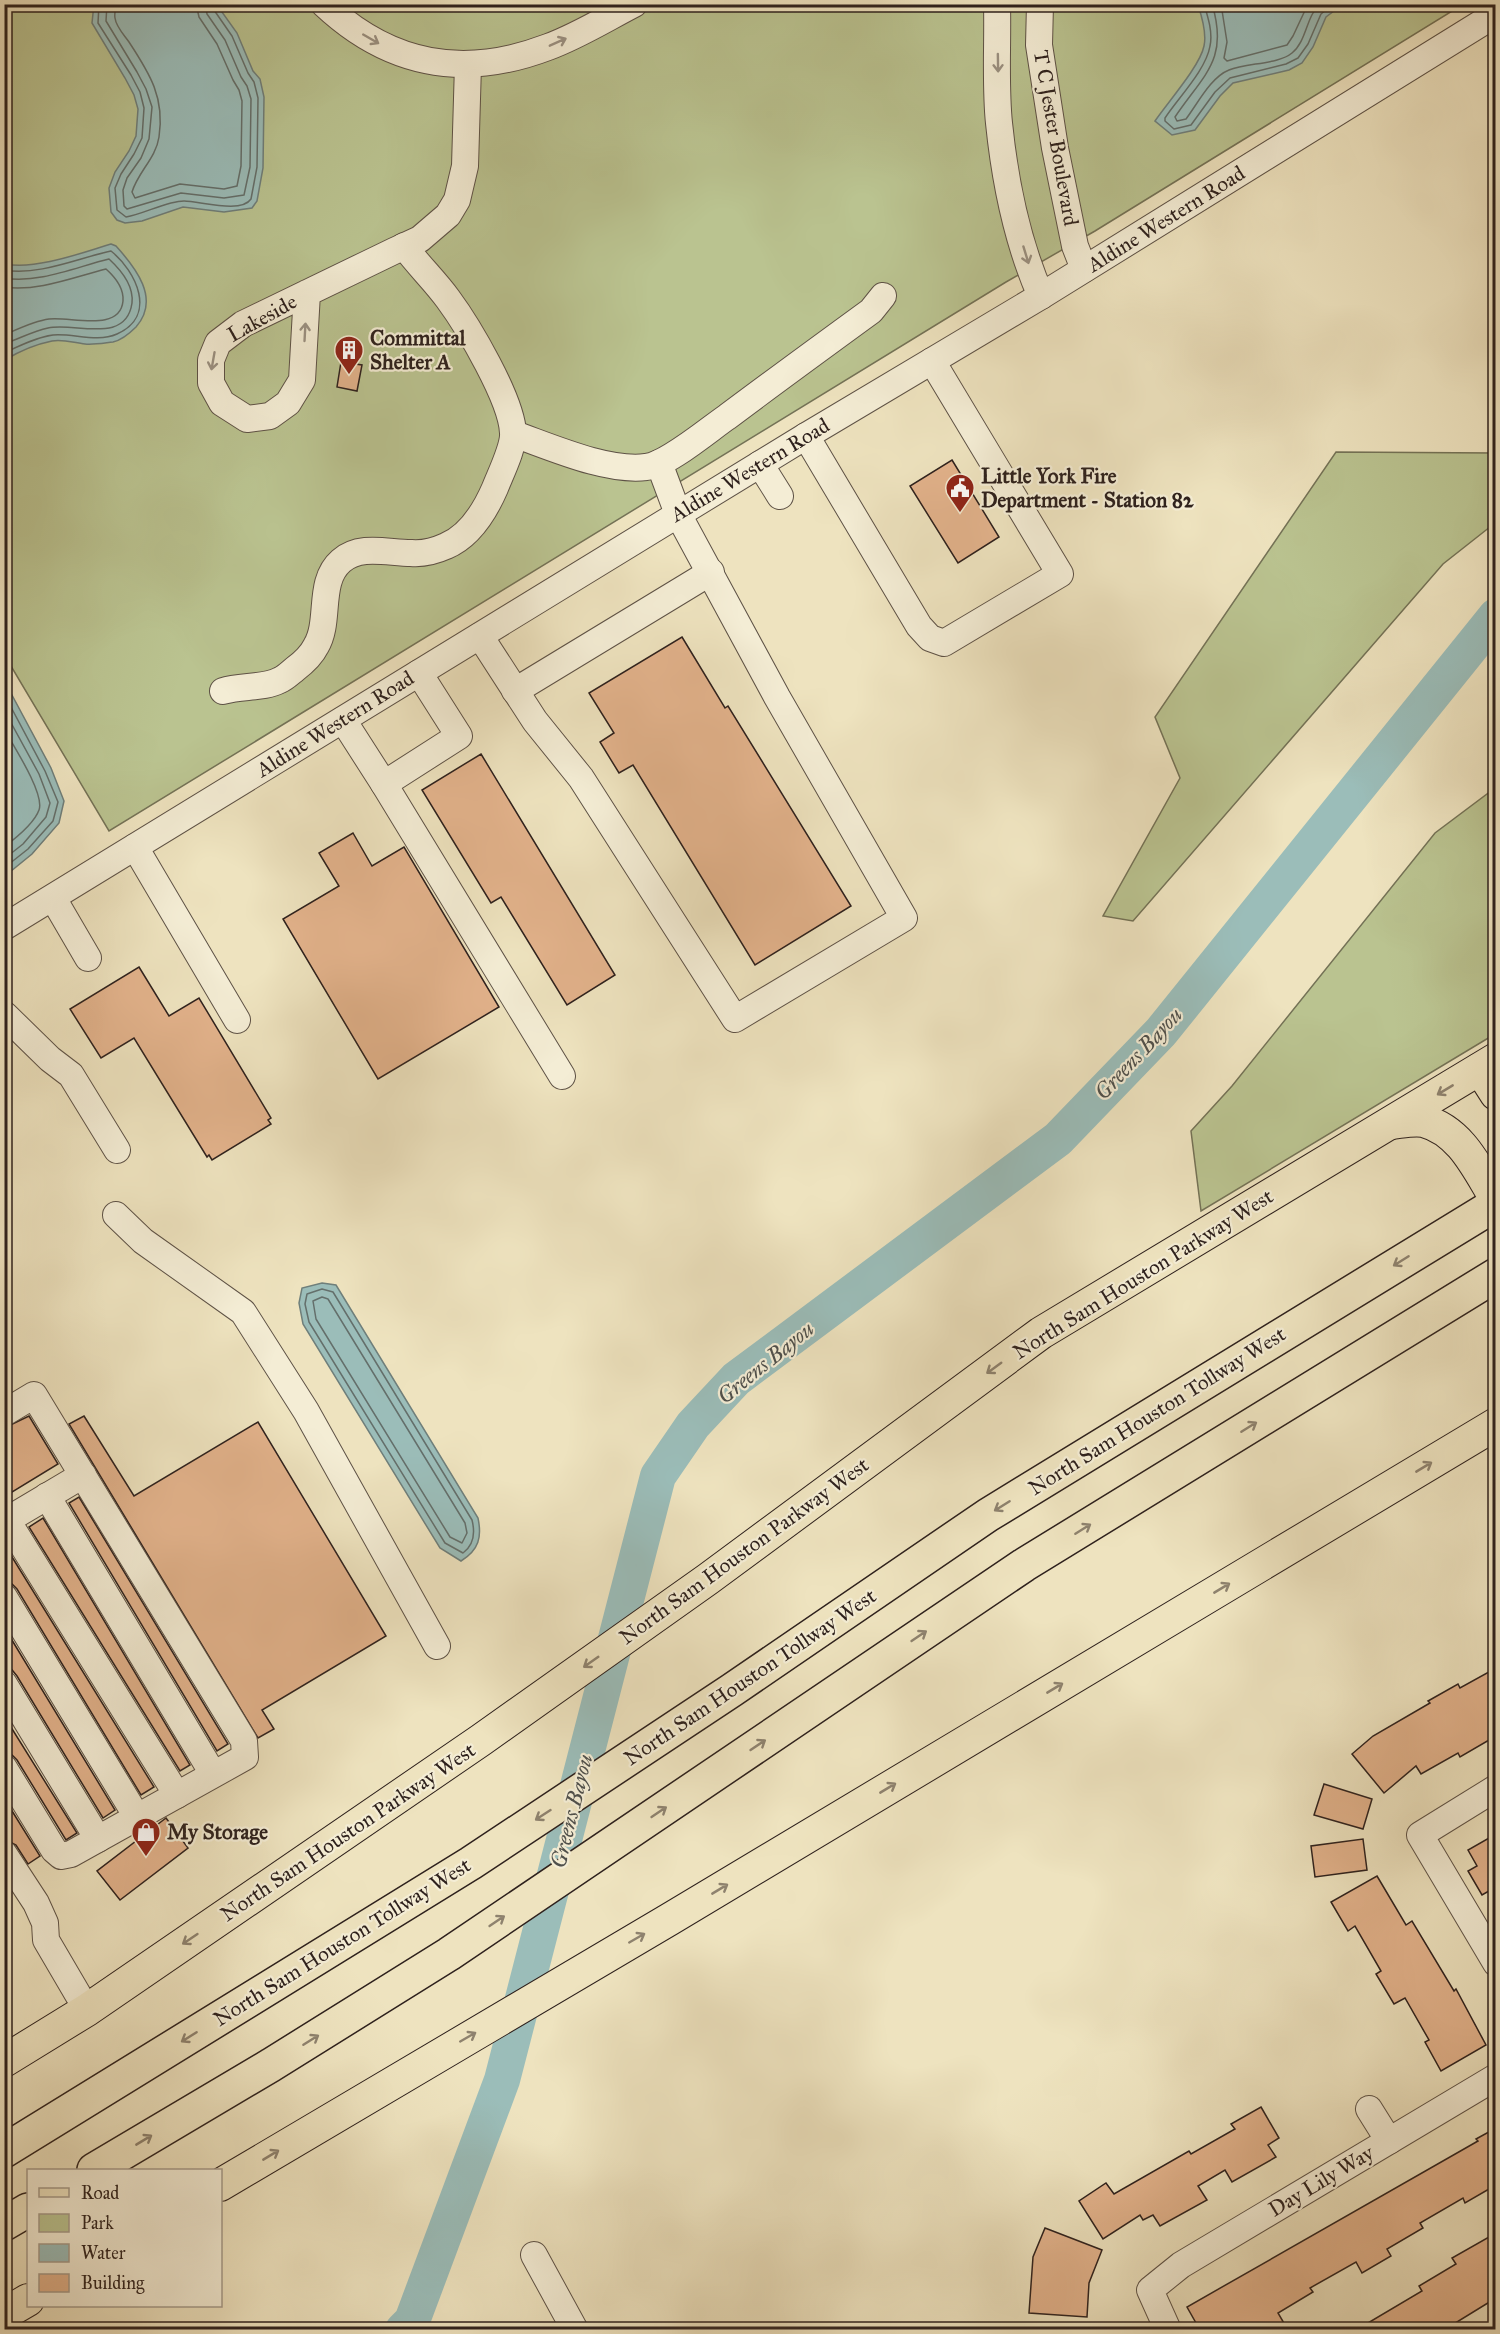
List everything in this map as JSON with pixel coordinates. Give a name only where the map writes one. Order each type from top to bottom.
[{"type":"highway","name":"North Sam Houston Tollway West","points":[[4,2151],[471,1863],[732,1690],[988,1515],[1496,1204]]},
{"type":"highway","points":[[96,2169],[449,1954],[1024,1565],[1490,1279]]},
{"type":"highway","points":[[4,2131],[96,2096]]},
{"type":"highway","points":[[4,2224],[27,2211]]},
{"type":"main road","name":"North Sam Houston Parkway West","points":[[4,2061],[87,2010],[481,1740],[708,1579],[1041,1334],[1390,1123],[1490,1074]]},
{"type":"main road","points":[[1390,1123],[1422,1120],[1446,1130],[1467,1151],[1496,1199]]},
{"type":"main road","points":[[222,2184],[670,1919],[1496,1424]]},
{"type":"main road","points":[[4,2314],[27,2301]]},
{"type":"street","points":[[324,4],[347,24],[382,46],[419,59],[468,65],[509,59],[550,46],[634,4]]},
{"type":"street","name":"T C Jester Boulevard","points":[[997,4],[999,122],[1012,210],[1031,272],[1041,296]]},
{"type":"street","name":"T C Jester Boulevard","points":[[1040,4],[1039,45],[1055,148],[1075,246],[1084,269]]},
{"type":"street","name":"Aldine Western Road","points":[[4,927],[1493,19]]},
{"type":"street","name":"Lakeside","points":[[307,293],[302,380],[288,403],[270,416],[247,418],[222,403],[211,383],[211,360],[218,343],[243,324],[404,246],[420,239],[448,215],[458,200],[465,166],[468,65]]},
{"type":"street","points":[[223,691],[234,687],[267,685],[281,680],[306,660],[317,646],[322,632],[331,574],[339,562],[348,555],[372,551],[428,553],[449,545],[477,521],[490,500],[514,434],[504,398],[458,314],[404,246]]},
{"type":"street","points":[[514,434],[603,463],[626,468],[648,467],[659,463],[702,435],[871,311],[883,296]]},
{"type":"street","points":[[806,436],[919,626],[930,638],[944,643],[970,629],[1060,574],[932,360]]},
{"type":"street","points":[[480,636],[535,721],[581,778],[735,1019],[904,918],[777,697],[678,514],[659,463]]},
{"type":"street","points":[[760,464],[780,496]]},
{"type":"street","points":[[515,691],[711,572]]},
{"type":"street","points":[[384,784],[459,736],[419,673]]},
{"type":"street","points":[[343,720],[562,1076]]},
{"type":"street","points":[[135,847],[237,1020]]},
{"type":"street","points":[[53,898],[88,958]]},
{"type":"street","points":[[5,1015],[50,1059],[71,1075],[117,1150]]},
{"type":"street","points":[[116,1215],[143,1241],[243,1312],[306,1411],[437,1646]]},
{"type":"street","points":[[4,1413],[34,1395],[244,1741],[245,1756],[71,1854],[61,1856],[54,1850],[4,1768]]},
{"type":"street","points":[[83,1475],[6,1521],[177,1795]]},
{"type":"street","points":[[48,1496],[213,1774]]},
{"type":"street","points":[[4,1597],[136,1817]]},
{"type":"street","points":[[4,1684],[98,1839]]},
{"type":"street","points":[[1496,1788],[1420,1834],[1496,1963]]},
{"type":"street","points":[[4,1854],[36,1903],[45,1923],[46,1940],[87,2010]]},
{"type":"street","name":"Day Lily Way","points":[[1168,2330],[1150,2290],[1181,2265],[1496,2077]]},
{"type":"street","points":[[1369,2109],[1389,2140]]},
{"type":"street","points":[[534,2255],[575,2330]]},
{"type":"green space","points":[[4,5],[1462,5],[109,831],[5,656]]},
{"type":"green space","points":[[1336,452],[1495,453],[1495,523],[1443,564],[1133,921],[1103,916],[1180,778],[1155,717]]},
{"type":"green space","points":[[1495,788],[1495,1034],[1201,1211],[1191,1131],[1232,1086],[1435,833]]},
{"type":"water","points":[[94,4],[217,5],[237,33],[253,71],[260,79],[264,97],[263,168],[257,201],[252,208],[224,212],[183,207],[142,221],[125,223],[117,220],[111,212],[109,188],[115,172],[136,136],[138,109],[125,78],[92,23]]},
{"type":"water","points":[[1198,4],[1342,5],[1326,17],[1313,47],[1302,63],[1289,70],[1233,83],[1220,96],[1195,130],[1172,135],[1155,121],[1190,74],[1204,46],[1205,36]]},
{"type":"water","points":[[111,244],[116,246],[131,264],[146,295],[143,316],[136,327],[113,342],[88,344],[52,341],[5,360],[5,264],[44,263]]},
{"type":"water","points":[[5,682],[51,768],[64,801],[59,823],[32,854],[5,876]]},
{"type":"water","points":[[322,1283],[336,1285],[478,1518],[480,1531],[478,1542],[472,1552],[461,1561],[440,1548],[303,1324],[299,1303],[302,1288]]},
{"type":"building","name":"Committal Shelter A","points":[[341,362],[362,365],[357,391],[337,387]]},
{"type":"building","points":[[952,460],[999,537],[958,563],[910,486]]},
{"type":"building","points":[[682,637],[725,708],[728,706],[851,906],[755,965],[633,765],[619,773],[600,742],[614,733],[589,693]]},
{"type":"building","points":[[481,754],[615,975],[567,1005],[501,897],[491,903],[422,790]]},
{"type":"building","points":[[353,833],[372,866],[404,847],[499,1007],[378,1079],[283,919],[339,886],[319,853]]},
{"type":"building","points":[[139,967],[169,1016],[199,998],[271,1118],[268,1120],[271,1124],[212,1160],[209,1155],[207,1157],[134,1038],[101,1058],[70,1009]]},
{"type":"building","points":[[29,1416],[58,1464],[4,1497],[4,1428]]},
{"type":"building","points":[[84,1416],[134,1496],[258,1422],[386,1636],[262,1710],[274,1729],[258,1738],[69,1424]]},
{"type":"building","points":[[79,1497],[228,1744],[217,1751],[69,1503]]},
{"type":"building","points":[[43,1518],[190,1765],[180,1771],[29,1527]]},
{"type":"building","points":[[4,1544],[154,1787],[141,1795],[17,1589],[12,1584],[4,1582]]},
{"type":"building","points":[[4,1627],[115,1810],[103,1818],[17,1676],[4,1660]]},
{"type":"building","points":[[1496,1668],[1496,1736],[1460,1757],[1458,1753],[1421,1774],[1416,1766],[1384,1793],[1352,1754],[1373,1736],[1430,1703],[1428,1701],[1458,1684],[1460,1688]]},
{"type":"building","points":[[4,1716],[77,1833],[66,1840],[17,1760],[12,1755],[4,1753]]},
{"type":"building","points":[[1324,1784],[1372,1799],[1363,1829],[1314,1815]]},
{"type":"building","points":[[4,1798],[40,1856],[28,1864],[16,1845],[4,1839]]},
{"type":"building","points":[[166,1818],[188,1848],[120,1900],[97,1871]]},
{"type":"building","points":[[1489,1838],[1496,1849],[1496,1887],[1482,1895],[1468,1871],[1477,1866],[1468,1850]]},
{"type":"building","points":[[1363,1839],[1367,1870],[1315,1877],[1311,1846]]},
{"type":"building","points":[[1377,1876],[1406,1925],[1412,1921],[1454,1991],[1456,1989],[1486,2045],[1441,2071],[1425,2042],[1429,2040],[1405,1998],[1394,2004],[1376,1974],[1381,1971],[1355,1926],[1348,1931],[1331,1902]]},
{"type":"building","points":[[1261,2107],[1279,2138],[1268,2145],[1276,2157],[1232,2182],[1225,2170],[1198,2186],[1207,2200],[1160,2226],[1153,2215],[1143,2220],[1140,2215],[1103,2239],[1079,2201],[1106,2183],[1114,2194],[1189,2151],[1191,2154],[1235,2129],[1231,2124]]},
{"type":"building","points":[[1496,2128],[1496,2185],[1465,2203],[1463,2198],[1420,2223],[1423,2228],[1387,2249],[1391,2256],[1362,2273],[1356,2262],[1310,2288],[1313,2292],[1278,2313],[1288,2330],[1200,2330],[1187,2307],[1478,2141],[1476,2139]]},
{"type":"building","points":[[1045,2228],[1102,2250],[1089,2283],[1087,2317],[1029,2313],[1033,2257]]},
{"type":"building","points":[[1496,2233],[1496,2298],[1444,2330],[1356,2330],[1422,2291],[1419,2286],[1456,2264],[1452,2258]]},
{"type":"waterway","name":"Greens Bayou","points":[[403,2330],[412,2321],[502,2080],[658,1476],[693,1425],[736,1379],[1058,1139],[1161,1032],[1496,616]]},
{"type":"place","name":"Committal Shelter A","points":[[349,376]]},
{"type":"place","name":"Little York Fire Department - Station 82","points":[[960,514]]},
{"type":"place","name":"My Storage","points":[[146,1858]]}]
